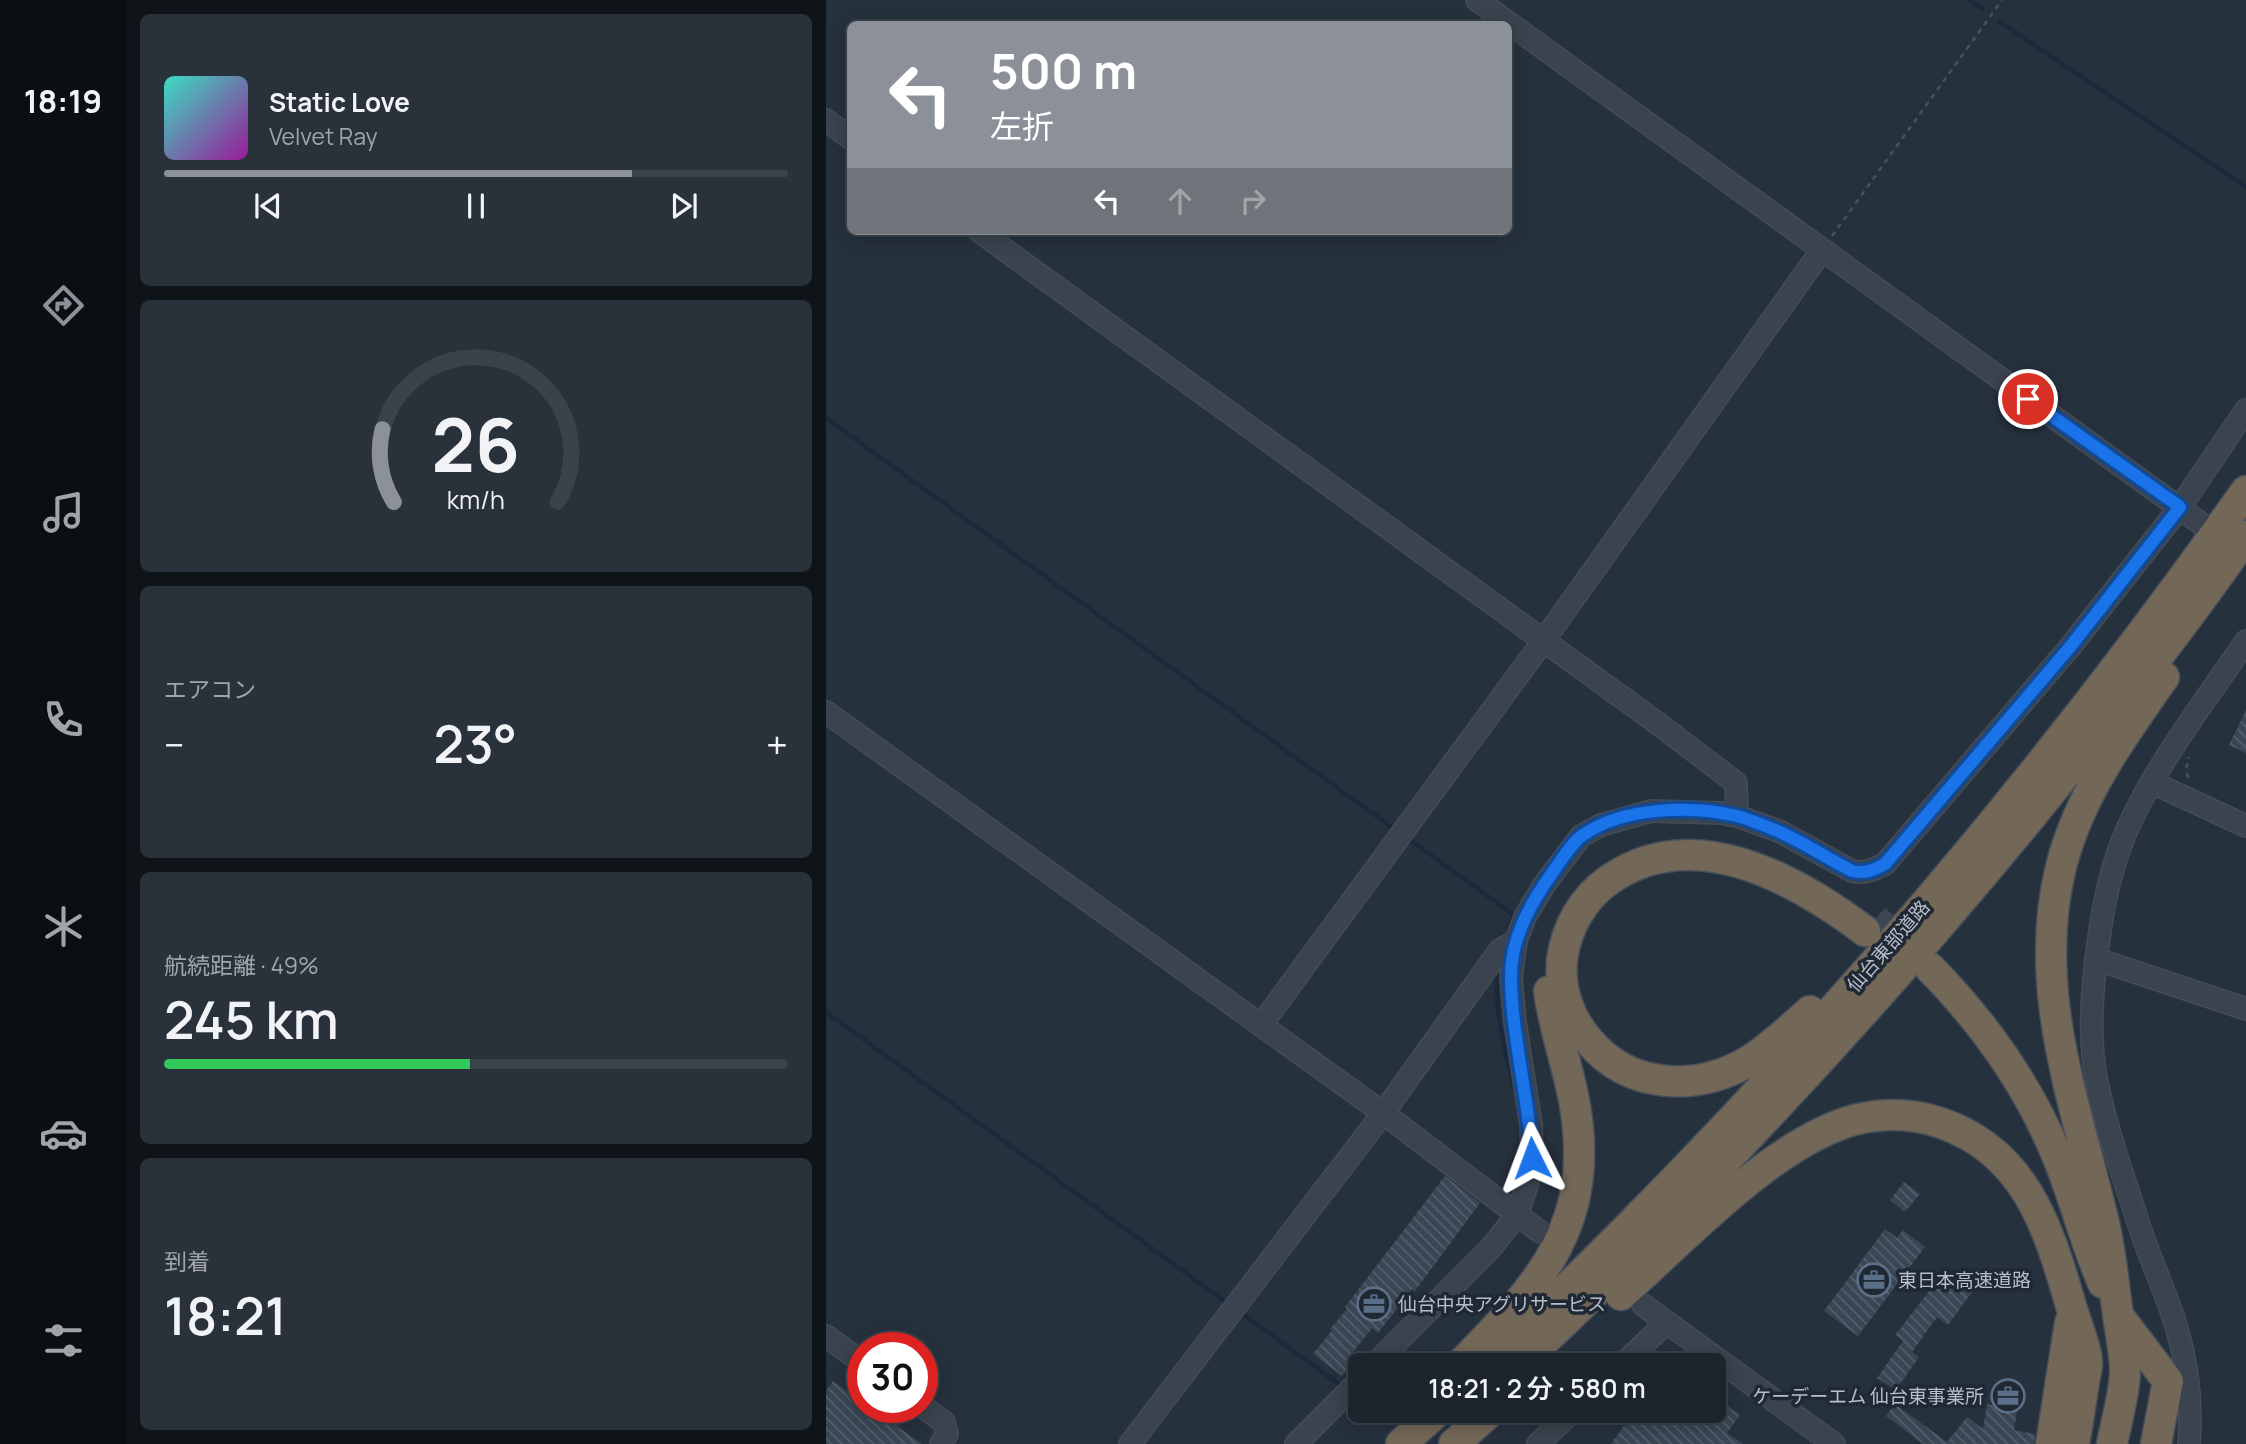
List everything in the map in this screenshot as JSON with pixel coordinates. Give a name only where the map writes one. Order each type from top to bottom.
[{"type":"highway","name":"仙台東部道路","points":[[1500,1353],[1599,1258],[1714,1139],[1916,914],[2120,664],[2246,491]]},
{"type":"highway","name":"仙台東部道路","points":[[1532,1353],[1666,1224],[1890,984],[2075,762],[2246,536]]},
{"type":"highway","points":[[2039,1444],[2062,1311],[2084,1258],[2104,1222],[2064,1061],[2052,995],[2050,934],[2059,876],[2072,833],[2100,774],[2246,559]]},
{"type":"highway","points":[[1472,1353],[1531,1291],[1547,1268],[1574,1202],[1580,1156],[1578,1131],[1547,975],[1548,956],[1559,918],[1582,882],[1618,855],[1637,847],[1658,842],[1705,841],[1777,861],[1830,890],[1870,925],[1769,873],[1714,856],[1663,856],[1620,872],[1600,886],[1573,921],[1562,960],[1562,984],[1580,1031],[1614,1064],[1632,1074],[1648,1079],[1685,1082],[1707,1078],[1748,1061],[1820,1002],[1970,833],[2053,749]]},
{"type":"highway","points":[[1925,974],[2007,1088],[2046,1161],[2067,1222],[2084,1258],[2156,1379],[2145,1444]]},
{"type":"highway","points":[[1556,1353],[1737,1191],[1777,1159],[1814,1136],[1858,1119],[1882,1115],[1909,1115],[1931,1120],[1976,1138],[1995,1153],[2014,1171],[2039,1214],[2135,1314],[2168,1381],[2156,1444]]},
{"type":"highway","points":[[2051,1444],[2072,1310],[2084,1258]]},
{"type":"highway","points":[[2084,1258],[2094,1364],[2088,1444]]},
{"type":"highway","points":[[2056,1354],[2072,1310]]},
{"type":"highway","points":[[2072,1310],[2094,1364]]},
{"type":"highway","points":[[2062,1444],[2078,1358],[2072,1310]]},
{"type":"highway","points":[[2074,1444],[2094,1364],[2118,1315]]},
{"type":"highway","points":[[2118,1315],[2168,1381]]},
{"type":"highway","points":[[2099,1444],[2113,1368],[2118,1315]]},
{"type":"highway","points":[[2112,1444],[2125,1372],[2118,1315]]},
{"type":"highway","points":[[2118,1315],[2134,1374],[2122,1444]]},
{"type":"highway","points":[[2118,1315],[2146,1377],[2133,1444]]},
{"type":"highway","points":[[1380,1444],[1402,1423]]},
{"type":"highway","points":[[1402,1444],[1424,1423]]},
{"type":"highway","points":[[1435,1444],[1457,1423]]},
{"type":"highway","points":[[1454,1444],[1477,1423]]},
{"type":"street","points":[[1477,0],[1506,21]]},
{"type":"street","points":[[1512,25],[2203,525]]},
{"type":"street","points":[[826,120],[847,136]]},
{"type":"street","points":[[985,235],[1544,640],[1736,783],[1737,816]]},
{"type":"street","points":[[1261,1025],[1544,640],[1822,250]]},
{"type":"street","points":[[1130,1444],[1508,945],[1544,886],[1581,836],[1601,825],[1651,811],[1685,810],[1737,816],[1781,832],[1837,864],[1860,873],[1871,872],[1885,864],[2070,647],[2180,507],[2246,410]]},
{"type":"street","points":[[2189,1444],[2186,1367],[2177,1328],[2113,1144],[2097,1082],[2091,998],[2101,922],[2117,853],[2151,782],[2246,641]]},
{"type":"street","points":[[826,712],[1261,1025],[1379,1118],[1540,1232]]},
{"type":"street","points":[[2151,782],[2246,826]]},
{"type":"street","points":[[1386,1353],[1490,1249],[1517,1215],[1528,1182],[1532,1158],[1531,1125],[1515,1022],[1508,945]]},
{"type":"street","points":[[2096,959],[2246,1009]]},
{"type":"street","points":[[1643,1305],[1834,1444]]},
{"type":"street","points":[[1635,1353],[1667,1322]]},
{"type":"street","points":[[826,1336],[847,1351]]},
{"type":"street","points":[[1296,1444],[1348,1392]]},
{"type":"street","points":[[938,1418],[944,1422],[947,1434],[941,1444]]},
{"type":"street","points":[[1538,1444],[1560,1423]]},
{"type":"path","points":[[1822,250],[2002,0]]},
{"type":"path","points":[[2188,778],[2186,769],[2189,758]]},
{"type":"building","points":[[2246,710],[2246,753],[2229,745]]},
{"type":"building","points":[[1445,1176],[1480,1203],[1415,1291],[1412,1289],[1378,1333],[1372,1328],[1352,1353],[1348,1353],[1348,1368],[1342,1376],[1313,1354],[1347,1309],[1345,1307]]},
{"type":"building","points":[[1904,1182],[1920,1194],[1905,1212],[1890,1200]]},
{"type":"building","points":[[1885,1229],[1897,1238],[1903,1230],[1925,1247],[1858,1336],[1824,1311]]},
{"type":"building","points":[[1945,1271],[1973,1291],[1948,1325],[1937,1317],[1912,1352],[1919,1357],[1896,1390],[1877,1378],[1903,1341],[1895,1335]]},
{"type":"building","points":[[833,1381],[847,1391],[847,1423],[892,1423],[922,1444],[826,1444],[826,1391]]},
{"type":"building","points":[[1996,1388],[2020,1392],[2014,1430],[2035,1434],[2034,1444],[1923,1444],[1886,1416],[1895,1404],[1947,1442],[1967,1417],[1983,1429],[1987,1404],[1993,1405]]},
{"type":"building","points":[[1726,1405],[1740,1415],[1727,1433],[1743,1444],[1611,1444],[1626,1423],[1726,1423]]},
{"type":"waterway","points":[[1969,0],[1982,9]]},
{"type":"waterway","points":[[1999,21],[2246,187]]},
{"type":"waterway","points":[[826,418],[1397,831]]},
{"type":"waterway","points":[[1407,838],[1513,914],[1506,939]]},
{"type":"waterway","points":[[1497,971],[1499,1015],[1515,1090]]},
{"type":"waterway","points":[[826,1012],[1230,1305]]},
{"type":"waterway","points":[[1240,1312],[1343,1387]]},
{"type":"tunnel","points":[[1875,919],[1914,954]]},
{"type":"place","name":"東日本高速道路","points":[[1874,1280]]},
{"type":"place","name":"仙台中央アグリサービス","points":[[1374,1304]]},
{"type":"place","name":"ケーデーエム 仙台東事業所","points":[[2008,1396]]},
{"type":"route","points":[[1532,1158],[1531,1125],[1511,977],[1516,941],[1525,917],[1544,886],[1581,836],[1619,818],[1651,811],[1720,813],[1737,816],[1781,832],[1852,871],[1871,872],[1885,864],[2070,647],[2180,507],[2028,399]]}]
